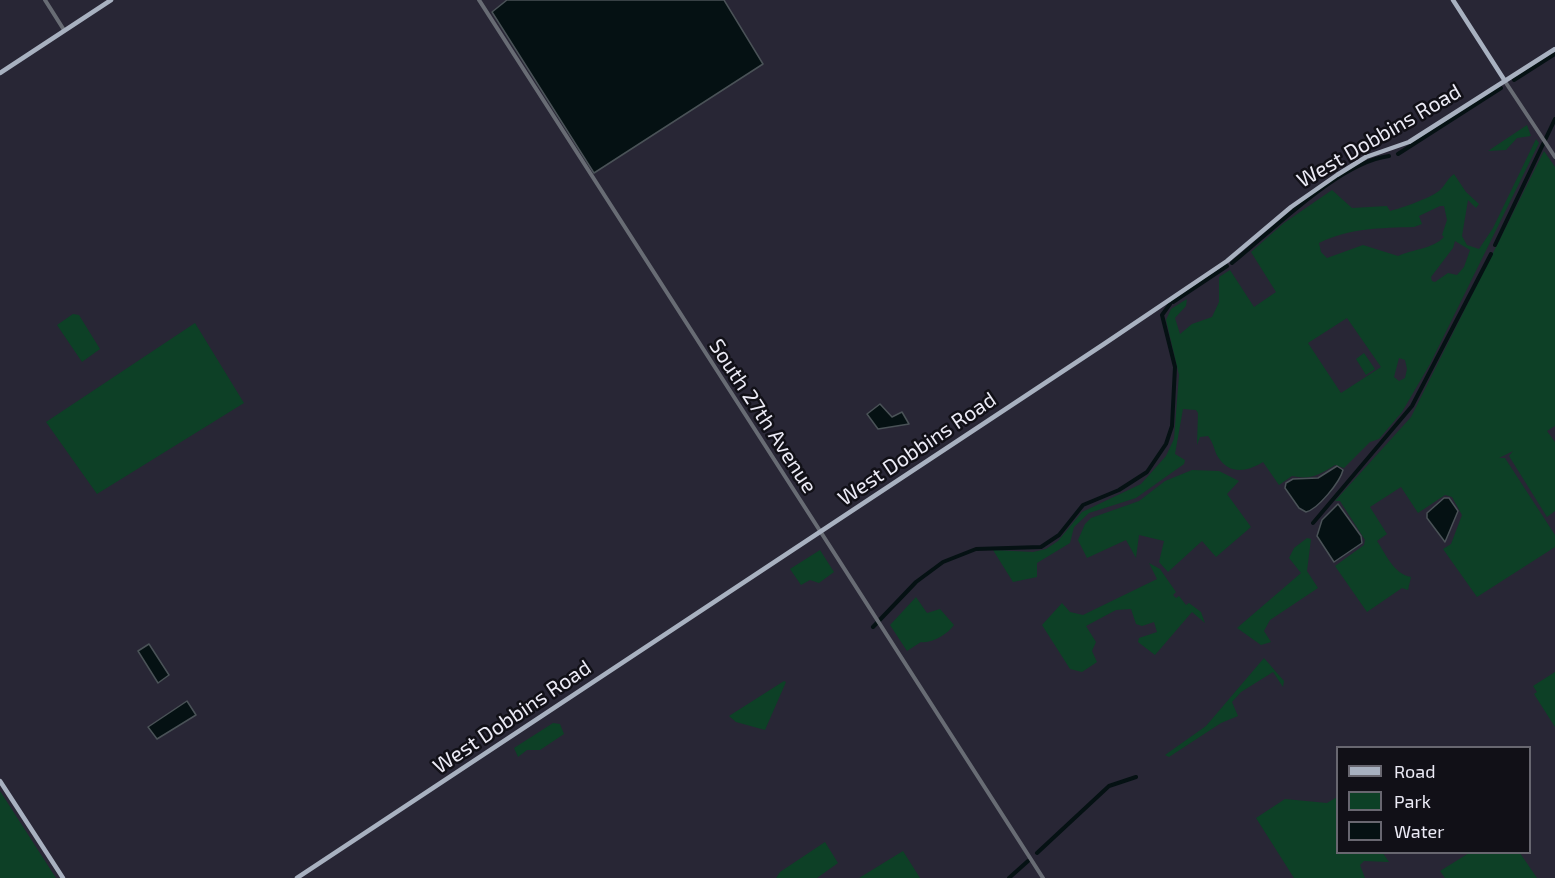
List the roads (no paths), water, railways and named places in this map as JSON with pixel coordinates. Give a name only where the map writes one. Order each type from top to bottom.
[{"type":"main road","points":[[0,73],[111,0]]},
{"type":"main road","points":[[1453,0],[1507,83]]},
{"type":"main road","name":"West Dobbins Road","points":[[297,878],[1227,261],[1315,189],[1366,158],[1409,142],[1507,83],[1555,49]]},
{"type":"main road","points":[[0,781],[63,878]]},
{"type":"street","points":[[45,0],[64,30]]},
{"type":"street","name":"South 27th Avenue","points":[[478,0],[1043,878]]},
{"type":"street","points":[[1507,83],[1555,157]]},
{"type":"water","points":[[507,0],[724,0],[763,64],[594,173],[492,12]]},
{"type":"water","points":[[880,404],[892,417],[902,412],[909,424],[878,429],[867,414]]},
{"type":"water","points":[[1337,466],[1343,470],[1328,494],[1311,510],[1306,512],[1299,508],[1285,488],[1286,483],[1293,479],[1318,478]]},
{"type":"water","points":[[1444,498],[1449,498],[1458,511],[1445,542],[1427,518],[1427,513]]},
{"type":"water","points":[[1338,504],[1361,536],[1362,543],[1334,562],[1317,536],[1322,520]]},
{"type":"water","points":[[149,644],[169,675],[158,683],[138,651]]},
{"type":"water","points":[[187,701],[196,715],[157,739],[148,727]]},
{"type":"waterway","points":[[1514,80],[1555,54]]},
{"type":"waterway","points":[[1398,154],[1501,88]]},
{"type":"waterway","points":[[1495,245],[1555,119]]},
{"type":"waterway","points":[[1232,263],[1328,184],[1369,161],[1389,156]]},
{"type":"waterway","points":[[1313,523],[1412,406],[1491,254]]},
{"type":"waterway","points":[[1173,302],[1227,266]]},
{"type":"waterway","points":[[873,627],[916,582],[943,562],[976,549],[1041,547],[1059,535],[1083,505],[1119,490],[1147,472],[1166,444],[1172,426],[1175,367],[1162,315],[1170,304]]},
{"type":"waterway","points":[[1037,853],[1109,786],[1136,777]]},
{"type":"waterway","points":[[1009,878],[1028,861]]}]
